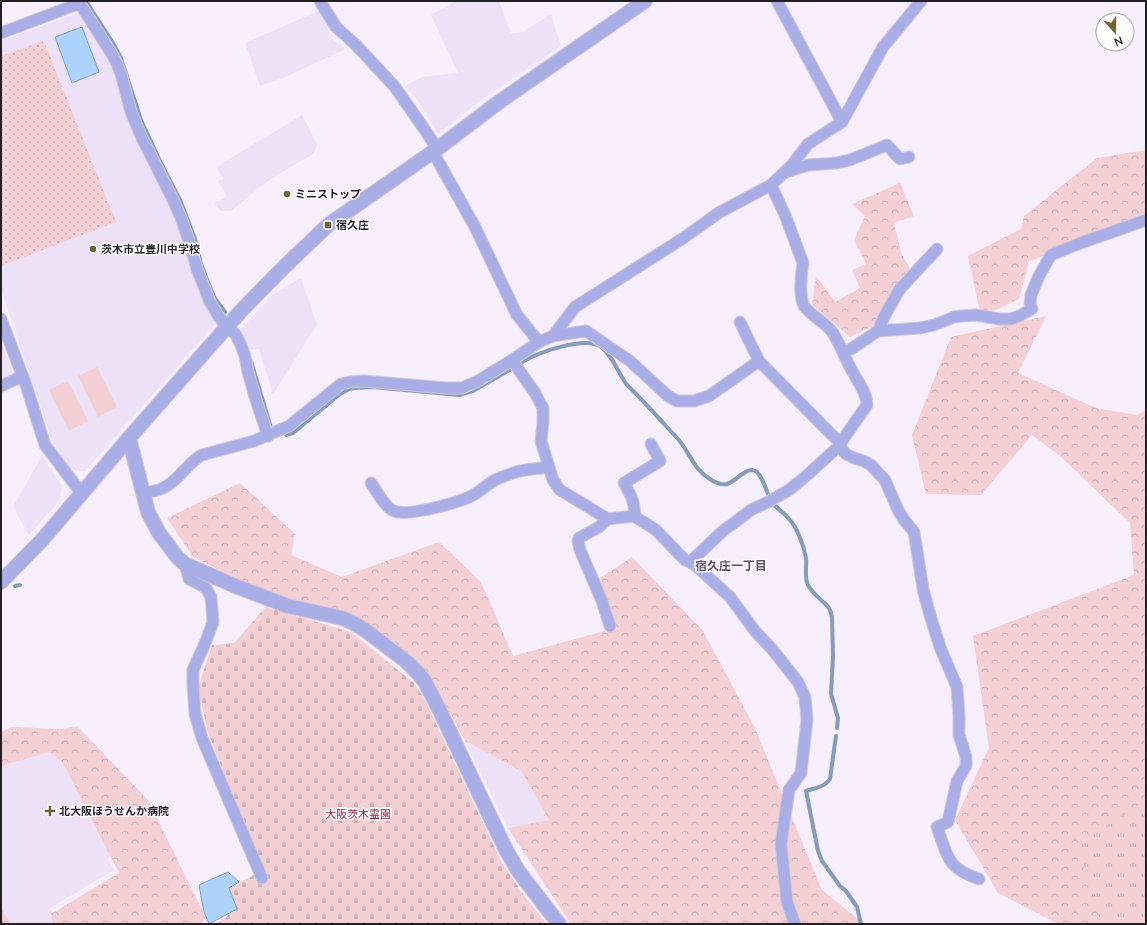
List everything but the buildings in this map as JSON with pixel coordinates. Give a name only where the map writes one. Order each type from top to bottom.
[{"type":"street","points":[[320,1],[336,27],[356,45],[395,87],[427,133],[475,227],[517,315],[539,342]]},
{"type":"street","points":[[1,582],[42,540],[129,438],[228,326],[279,272],[328,225],[435,151],[499,102],[645,1]]},
{"type":"street","points":[[777,1],[842,122]]},
{"type":"street","points":[[553,336],[575,307],[682,239],[720,212],[772,185],[808,144],[842,122],[883,47],[920,1]]},
{"type":"street","points":[[1,33],[78,5],[112,54],[121,74],[134,118],[181,218],[202,285],[219,317],[236,335],[245,356],[256,400],[268,436]]},
{"type":"street","points":[[784,172],[808,165],[836,163],[850,160],[887,145],[900,159],[909,157]]},
{"type":"street","points":[[690,562],[724,530],[745,514],[794,487],[837,448],[867,405],[866,396],[852,371],[844,352],[832,332],[804,306],[801,295],[801,271],[803,263],[772,185]]},
{"type":"street","points":[[844,352],[878,331],[920,328],[934,325],[954,317],[962,316],[976,315],[1005,320],[1019,316],[1032,309],[1030,304],[1031,295],[1039,276],[1051,255],[1146,220]]},
{"type":"street","points":[[878,331],[899,290],[937,249]]},
{"type":"street","points":[[1,319],[23,376],[45,445],[82,494]]},
{"type":"street","points":[[740,322],[759,361],[840,443],[846,454],[871,465],[884,480],[898,510],[914,532],[923,589],[930,615],[940,647],[957,687],[959,715],[958,735],[966,757],[966,766],[956,780],[948,822],[937,827],[949,860],[956,868],[979,879]]},
{"type":"street","points":[[144,493],[166,486],[202,455],[268,436],[289,426],[341,384],[364,381],[462,388],[478,381],[539,342],[553,336],[586,331],[630,361],[668,396],[677,401],[694,401],[709,396],[759,361]]},
{"type":"street","points":[[512,360],[535,393],[543,408],[541,441],[553,480],[560,490],[608,519]]},
{"type":"street","points":[[1,386],[23,376]]},
{"type":"street","points":[[129,438],[148,512],[159,533],[178,558],[185,564],[235,586],[288,606],[342,618],[353,623],[365,630],[407,662],[419,674],[425,682],[506,850],[519,872],[560,924]]},
{"type":"street","points":[[634,516],[635,511],[633,498],[624,483],[660,461],[651,444]]},
{"type":"street","points":[[371,483],[385,503],[394,511],[402,513],[427,510],[446,505],[475,494],[496,480],[514,473],[549,467]]},
{"type":"street","points":[[610,626],[602,601],[580,550],[578,541],[579,538],[599,527],[608,519],[634,516],[656,530],[685,560],[690,562],[730,597],[755,631],[772,649],[798,682],[805,697],[806,720],[801,773],[789,790],[781,844],[787,902],[795,924]]},
{"type":"street","points":[[185,564],[188,579],[206,588],[211,596],[213,622],[193,670],[195,714],[202,738],[262,878]]},
{"type":"shaded area","points":[[456,1],[499,1],[511,33],[523,32],[551,14],[561,46],[483,99],[438,134],[418,101],[405,86],[422,77],[458,73],[431,15]]},
{"type":"shaded area","points":[[321,10],[331,38],[346,49],[283,78],[260,86],[245,43]]},
{"type":"shaded area","name":"茨木市立豊川中学校","points":[[80,12],[107,53],[182,234],[189,264],[205,303],[216,323],[85,471],[70,470],[51,438],[1,289],[1,41]]},
{"type":"shaded area","points":[[302,115],[317,144],[314,153],[268,181],[231,211],[221,211],[214,203],[227,197],[218,181],[224,179],[216,167]]},
{"type":"shaded area","points":[[301,278],[317,325],[273,394],[259,349],[249,350],[241,329],[273,294]]},
{"type":"shaded area","points":[[1,341],[12,370],[9,377],[1,380]]},
{"type":"shaded area","points":[[42,456],[62,486],[60,500],[29,535],[13,507]]},
{"type":"shaded area","name":"北大阪ほうせんか病院","points":[[62,730],[120,847],[107,859],[114,870],[50,908],[54,920],[49,924],[1,924],[1,734]]},
{"type":"shaded area","points":[[465,741],[521,771],[549,820],[508,828]]},
{"type":"green space","points":[[44,41],[116,222],[1,266],[1,56]]},
{"type":"green space","points":[[1146,150],[1146,219],[1029,261],[1019,299],[981,317],[968,256],[1021,229],[1024,216],[1097,158]]},
{"type":"green space","points":[[900,183],[914,216],[894,223],[902,255],[912,271],[879,323],[850,337],[812,305],[816,276],[835,302],[860,288],[852,270],[866,264],[854,240],[865,216],[852,204]]},
{"type":"green space","points":[[1046,316],[1018,373],[1096,408],[1137,415],[1146,410],[1146,800],[1076,845],[1100,914],[1093,924],[1059,924],[998,893],[955,820],[989,748],[973,636],[1134,575],[1130,523],[1059,455],[1032,435],[981,495],[926,494],[912,435],[951,337]]},
{"type":"green space","points":[[97,367],[117,407],[98,417],[78,376]]},
{"type":"green space","points":[[68,381],[88,421],[69,431],[49,390]]},
{"type":"green space","points":[[240,483],[295,534],[291,555],[342,577],[439,542],[481,582],[513,656],[613,628],[597,580],[632,557],[703,631],[754,726],[822,890],[864,924],[571,924],[508,828],[549,820],[521,771],[465,741],[429,674],[355,617],[263,593],[192,556],[167,518]]},
{"type":"green space","name":"大阪茨木霊園","points":[[266,607],[351,632],[414,683],[425,700],[502,863],[525,897],[547,924],[216,924],[237,909],[229,888],[263,870],[208,733],[198,688],[212,645],[234,643]]},
{"type":"green space","points":[[77,726],[148,800],[206,918],[200,924],[53,924],[51,914],[119,873],[63,763],[49,752],[1,766],[1,732],[12,727],[62,729]]},
{"type":"green space","points":[[1146,755],[1146,924],[1067,924],[985,861]]},
{"type":"green space","points":[[1,908],[11,924],[1,924]]},
{"type":"water","points":[[82,27],[99,72],[72,83],[55,37]]},
{"type":"water","points":[[228,872],[239,882],[229,888],[237,909],[209,924],[204,912],[199,885]]},
{"type":"waterway","points":[[86,1],[121,58],[141,120],[181,202],[195,239],[201,264],[214,297],[225,312]]},
{"type":"waterway","points":[[522,362],[550,350],[573,344],[594,344],[601,347],[612,360],[627,385],[678,439],[697,467],[706,477],[720,484],[725,484],[731,483],[746,472],[753,470],[761,477],[769,497]]},
{"type":"waterway","points":[[251,361],[271,428]]},
{"type":"waterway","points":[[286,435],[293,433],[340,394],[349,389],[372,387],[459,395],[473,391],[513,368]]},
{"type":"waterway","points":[[773,504],[792,522],[795,527],[805,553],[806,578],[808,585],[831,611],[833,656],[831,694],[838,718],[837,728]]},
{"type":"waterway","points":[[15,586],[20,585]]},
{"type":"waterway","points":[[836,736],[830,779],[823,786],[806,791],[818,851],[822,861],[857,907],[861,924]]},
{"type":"place","name":"ミニストップ","points":[[287,194]]},
{"type":"place","name":"宿久庄","points":[[328,225]]},
{"type":"place","name":"茨木市立豊川中学校","points":[[93,249]]},
{"type":"place","name":"北大阪ほうせんか病院","points":[[50,811]]},
{"type":"district","name":"宿久庄一丁目","points":[[731,566]]}]
